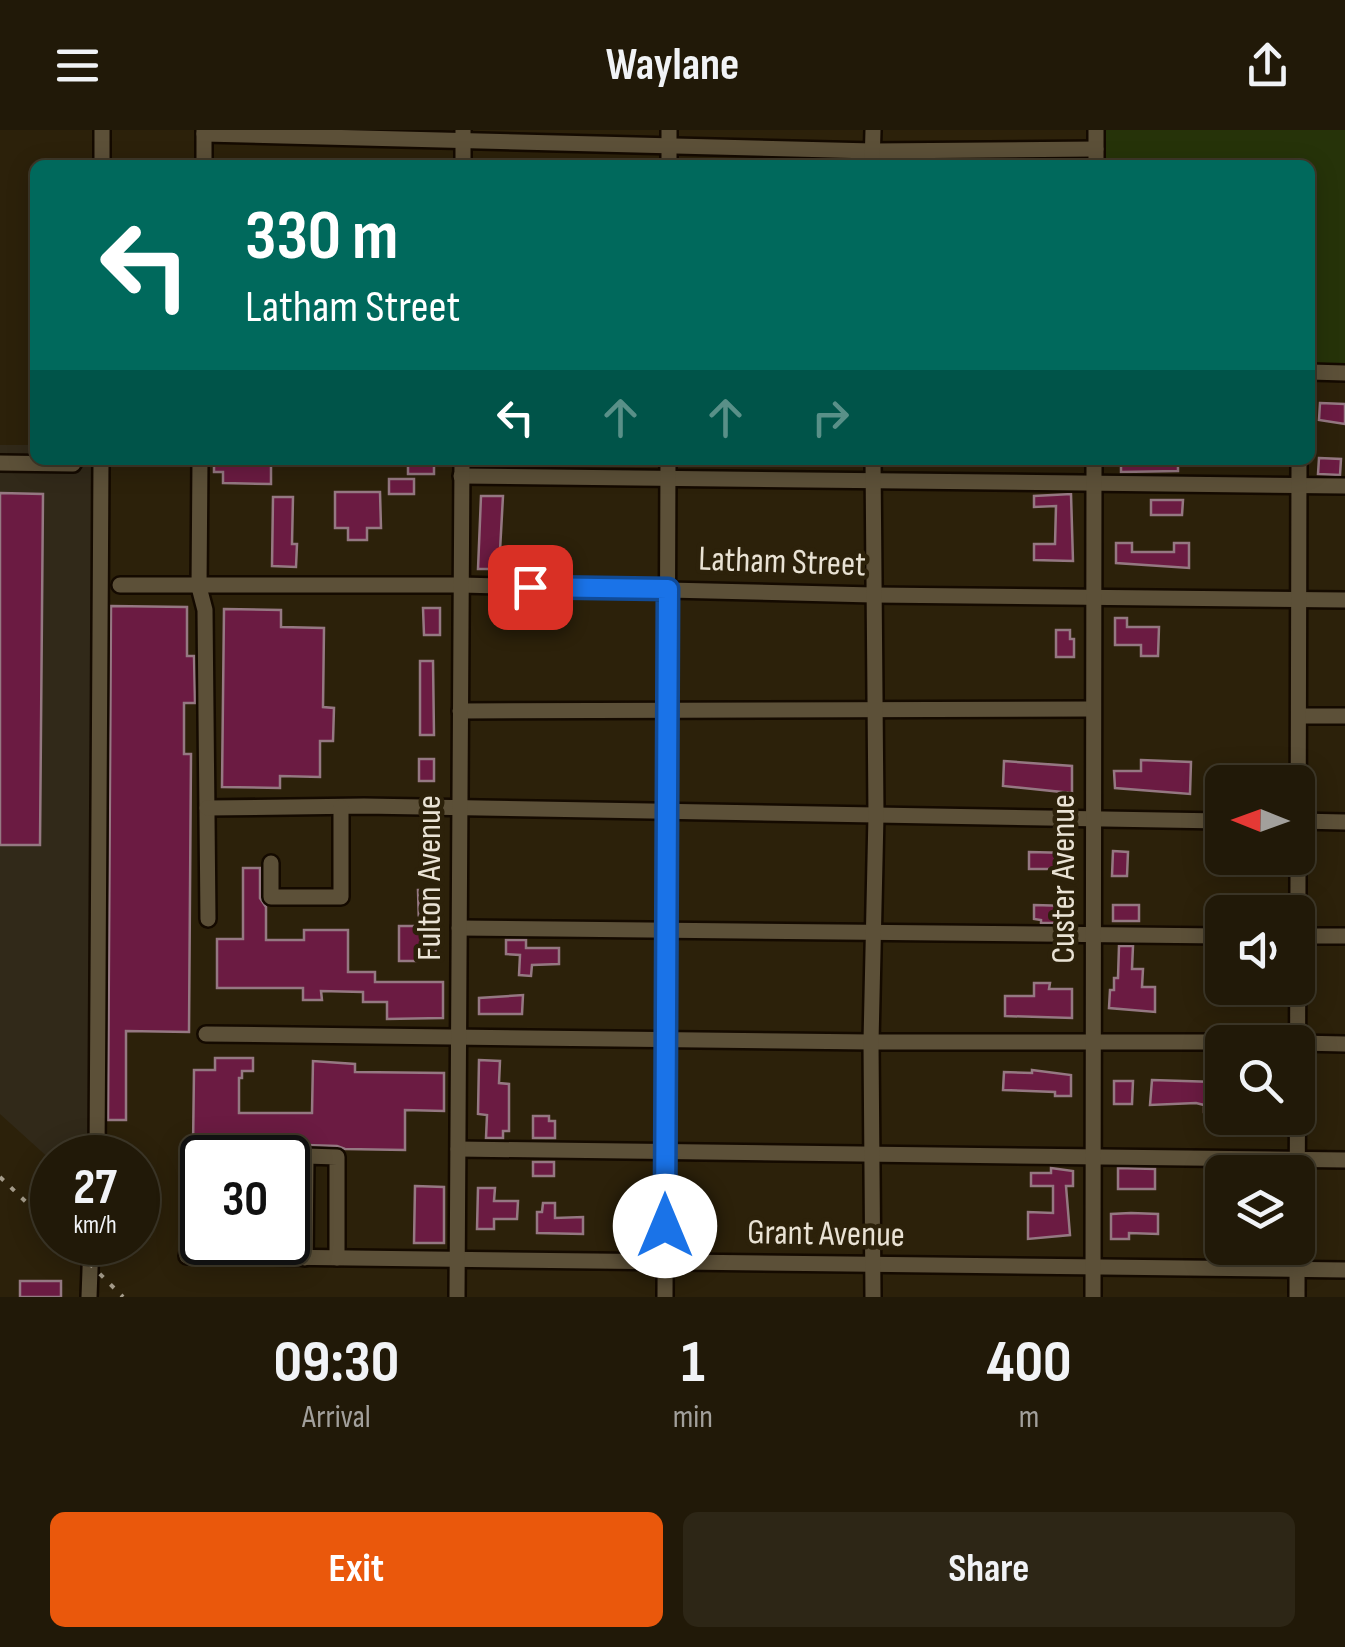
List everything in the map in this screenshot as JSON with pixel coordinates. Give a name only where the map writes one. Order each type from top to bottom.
[{"type":"street","points":[[102,130],[102,160]]},
{"type":"street","points":[[872,158],[873,130]]},
{"type":"street","points":[[204,160],[204,132],[669,137],[872,158],[1096,157],[1096,130]]},
{"type":"street","points":[[1315,372],[1345,373]]},
{"type":"street","points":[[0,463],[30,463]]},
{"type":"street","points":[[97,1135],[100,465]]},
{"type":"street","points":[[200,465],[199,587],[205,610],[208,918]]},
{"type":"street","points":[[664,1297],[668,465]]},
{"type":"street","points":[[873,465],[873,1297]]},
{"type":"street","name":"Custer Avenue","points":[[1093,1297],[1094,465]]},
{"type":"street","points":[[1299,465],[1299,765]]},
{"type":"street","points":[[462,468],[668,479],[1345,486]]},
{"type":"street","name":"Fulton Avenue","points":[[457,1297],[462,468]]},
{"type":"street","name":"Latham Street","points":[[120,585],[461,586],[1345,600]]},
{"type":"street","points":[[460,711],[1092,710]]},
{"type":"street","points":[[1299,716],[1345,716]]},
{"type":"street","points":[[271,863],[270,897],[341,897],[341,807]]},
{"type":"street","points":[[206,808],[460,808],[1205,821]]},
{"type":"street","points":[[1315,821],[1345,822]]},
{"type":"street","points":[[459,928],[1205,936]]},
{"type":"street","points":[[1315,936],[1345,936]]},
{"type":"street","points":[[206,1034],[1205,1042]]},
{"type":"street","points":[[1315,1043],[1345,1044]]},
{"type":"street","points":[[458,1150],[1205,1159]]},
{"type":"street","points":[[310,1156],[337,1157],[337,1258]]},
{"type":"street","points":[[1315,1159],[1345,1160]]},
{"type":"street","name":"Grant Avenue","points":[[310,1258],[1345,1270]]},
{"type":"street","points":[[90,1297],[91,1265]]},
{"type":"street","points":[[1297,1297],[1298,1265]]},
{"type":"shaded area","points":[[0,445],[30,445],[30,465],[91,465],[89,1135],[30,1135],[30,1141],[0,1114]]},
{"type":"green space","points":[[1103,130],[1345,130],[1345,365],[1315,365],[1315,160],[1103,160]]},
{"type":"building","points":[[1320,403],[1345,404],[1345,424],[1319,420]]},
{"type":"building","points":[[1319,458],[1341,459],[1340,475],[1318,474]]},
{"type":"building","points":[[214,465],[271,465],[271,484],[223,483],[223,472],[214,472]]},
{"type":"building","points":[[408,465],[434,465],[434,474],[408,474]]},
{"type":"building","points":[[1121,465],[1178,465],[1178,471],[1121,472]]},
{"type":"building","points":[[389,479],[414,479],[414,494],[389,494]]},
{"type":"building","points":[[335,492],[380,492],[381,528],[367,528],[367,540],[348,540],[348,528],[335,528]]},
{"type":"building","points":[[0,493],[43,494],[40,845],[0,845]]},
{"type":"building","points":[[1071,494],[1073,561],[1034,560],[1034,544],[1055,544],[1056,506],[1034,507],[1034,496]]},
{"type":"building","points":[[481,496],[503,496],[499,569],[478,569]]},
{"type":"building","points":[[273,497],[293,497],[292,544],[297,544],[296,567],[272,566]]},
{"type":"building","points":[[1151,500],[1183,500],[1182,515],[1151,515]]},
{"type":"building","points":[[1116,543],[1132,543],[1132,552],[1174,552],[1174,543],[1189,543],[1189,568],[1116,563]]},
{"type":"building","points":[[111,606],[187,607],[187,656],[194,656],[195,703],[184,703],[184,754],[191,754],[189,1032],[126,1031],[126,1120],[108,1120]]},
{"type":"building","points":[[423,608],[440,608],[440,635],[424,635]]},
{"type":"building","points":[[224,609],[281,610],[281,627],[324,628],[323,707],[334,708],[333,741],[320,741],[320,777],[280,776],[280,788],[222,787]]},
{"type":"building","points":[[1115,618],[1127,618],[1127,627],[1159,627],[1158,656],[1141,656],[1141,645],[1115,645]]},
{"type":"building","points":[[1056,630],[1070,630],[1074,657],[1056,657]]},
{"type":"building","points":[[420,661],[433,661],[434,735],[420,735]]},
{"type":"building","points":[[419,759],[434,759],[434,781],[419,781]]},
{"type":"building","points":[[1141,760],[1191,762],[1190,794],[1115,788],[1114,771],[1141,771]]},
{"type":"building","points":[[1004,761],[1072,766],[1072,793],[1003,786]]},
{"type":"building","points":[[1113,851],[1128,852],[1127,876],[1112,876]]},
{"type":"building","points":[[1029,852],[1070,853],[1070,878],[1060,878],[1060,872],[1054,869],[1029,869]]},
{"type":"building","points":[[243,868],[260,868],[266,940],[304,940],[304,930],[348,930],[348,972],[375,972],[375,982],[443,982],[443,1018],[387,1019],[387,1002],[363,1002],[363,992],[321,991],[322,1000],[303,1000],[303,988],[217,988],[217,939],[243,939]]},
{"type":"building","points":[[418,890],[433,890],[436,961],[399,961],[399,926],[419,926]]},
{"type":"building","points":[[1034,905],[1068,906],[1068,923],[1041,923],[1034,919]]},
{"type":"building","points":[[1113,905],[1139,905],[1139,921],[1113,921]]},
{"type":"building","points":[[506,940],[526,940],[526,948],[559,948],[559,964],[532,965],[531,976],[519,975],[520,955],[506,954]]},
{"type":"building","points":[[1119,946],[1133,946],[1132,969],[1143,969],[1142,987],[1155,987],[1155,1012],[1109,1008],[1110,990],[1114,990],[1114,978],[1118,978]]},
{"type":"building","points":[[1034,983],[1050,983],[1049,989],[1072,989],[1072,1018],[1005,1016],[1005,996],[1034,996]]},
{"type":"building","points":[[523,995],[522,1014],[479,1014],[479,998]]},
{"type":"building","points":[[215,1058],[253,1058],[253,1071],[242,1071],[239,1078],[239,1113],[312,1113],[313,1061],[355,1064],[355,1072],[444,1073],[444,1111],[405,1110],[405,1150],[310,1145],[310,1135],[193,1135],[194,1070],[215,1070]]},
{"type":"building","points":[[479,1060],[500,1061],[499,1083],[509,1084],[509,1131],[503,1131],[503,1138],[486,1138],[487,1115],[478,1114]]},
{"type":"building","points":[[1032,1070],[1071,1075],[1071,1096],[1003,1090],[1004,1072]]},
{"type":"building","points":[[1152,1080],[1205,1082],[1205,1112],[1204,1105],[1196,1103],[1150,1105]]},
{"type":"building","points":[[1114,1081],[1133,1081],[1132,1104],[1114,1104]]},
{"type":"building","points":[[533,1116],[549,1116],[549,1121],[555,1121],[555,1138],[533,1138]]},
{"type":"building","points":[[533,1162],[554,1162],[554,1176],[533,1176]]},
{"type":"building","points":[[1051,1168],[1073,1171],[1073,1186],[1066,1186],[1070,1235],[1028,1239],[1028,1212],[1053,1213],[1053,1186],[1031,1186],[1031,1173],[1051,1173]]},
{"type":"building","points":[[1118,1168],[1155,1169],[1155,1189],[1118,1189]]},
{"type":"building","points":[[415,1186],[444,1187],[444,1243],[414,1243]]},
{"type":"building","points":[[478,1188],[495,1188],[494,1201],[518,1201],[517,1219],[494,1219],[494,1229],[477,1229]]},
{"type":"building","points":[[543,1203],[555,1203],[555,1218],[583,1217],[583,1234],[537,1233],[537,1212],[542,1212]]},
{"type":"building","points":[[1111,1214],[1158,1214],[1158,1234],[1129,1233],[1129,1239],[1111,1239]]},
{"type":"building","points":[[20,1281],[61,1281],[61,1297],[20,1297]]},
{"type":"railway","points":[[0,1177],[30,1206]]},
{"type":"railway","points":[[91,1265],[123,1297]]},
{"type":"route","points":[[530,587],[668,589],[665,1226]]}]
